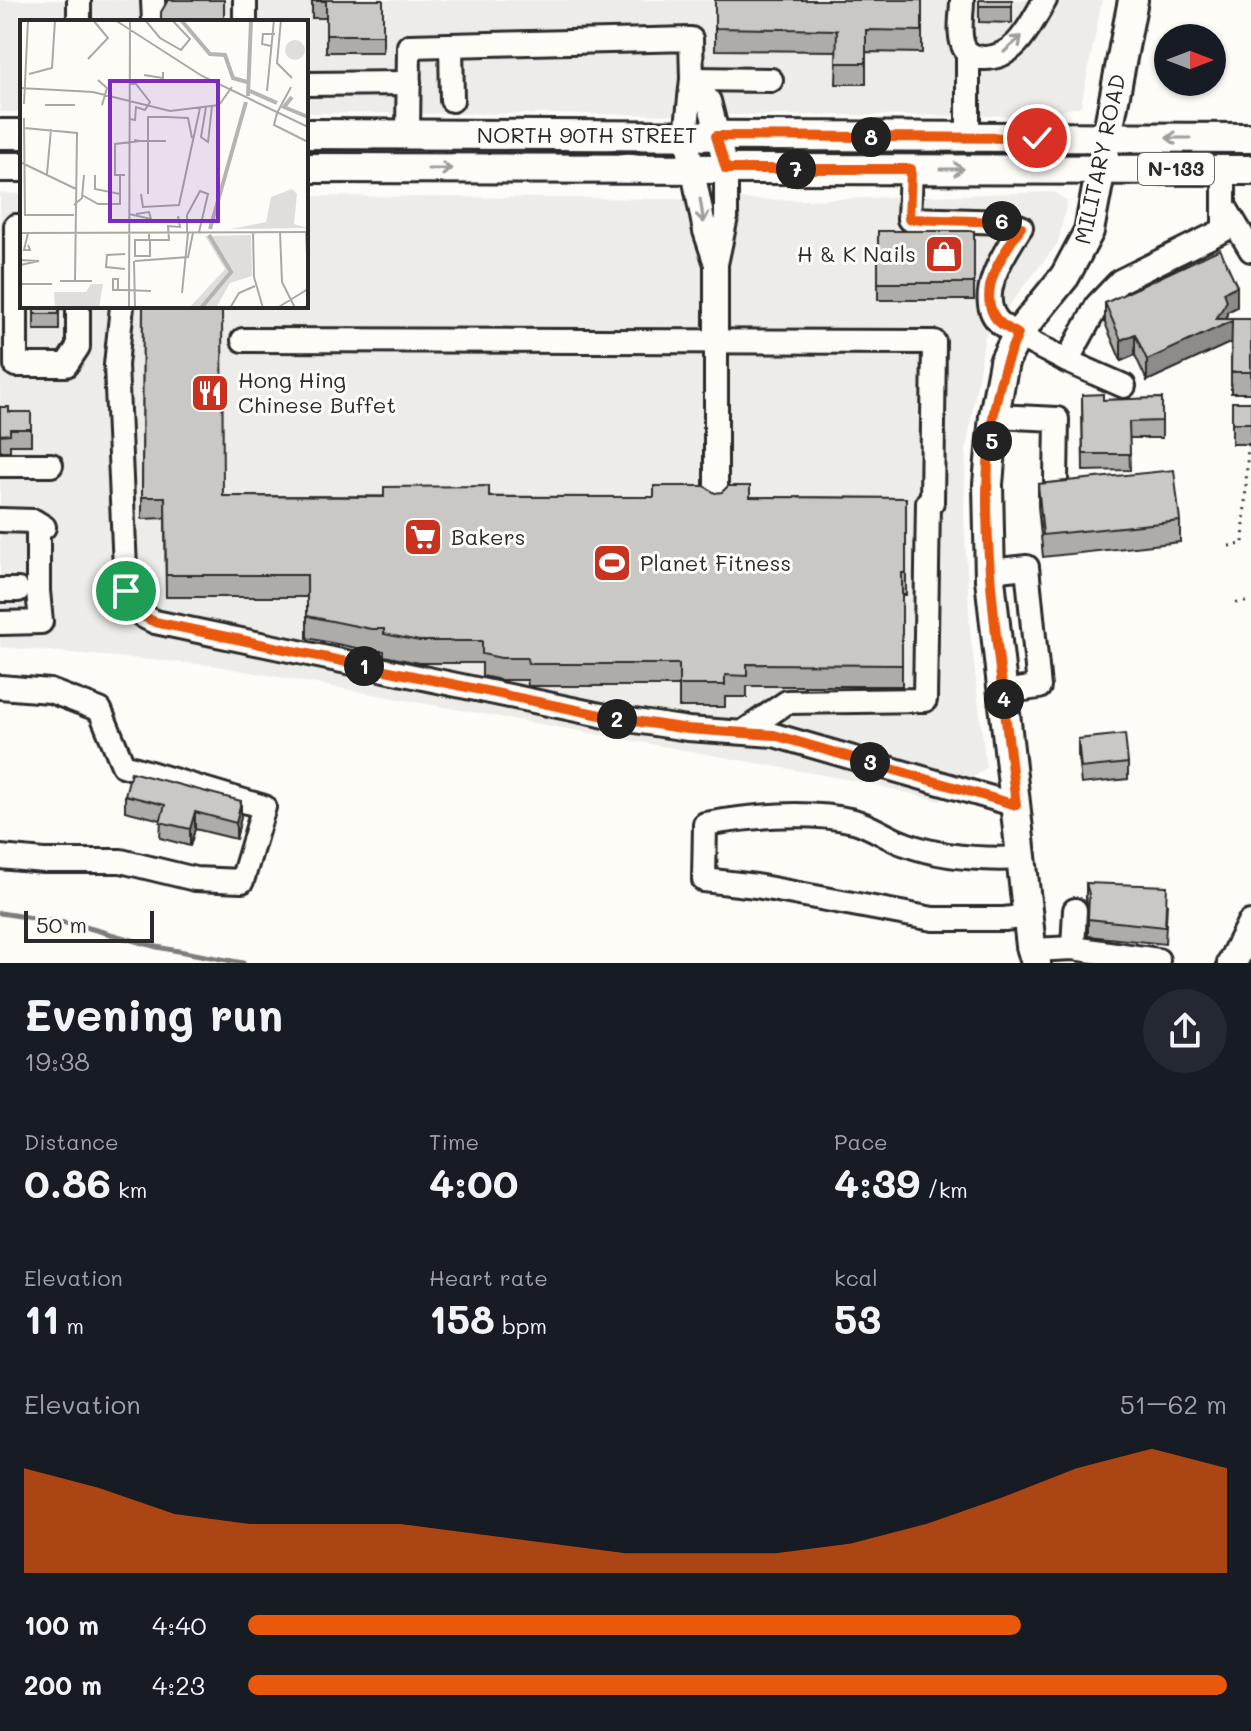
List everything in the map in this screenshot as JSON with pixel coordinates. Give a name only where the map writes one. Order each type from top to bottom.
[{"type":"main road","name":"MILITARY ROAD","points":[[1034,957],[990,571],[988,484],[994,416],[1004,362],[1018,334],[1065,276],[1083,246],[1091,219],[1133,0]]},
{"type":"main road","name":"NORTH 90TH STREET","points":[[308,134],[1251,138]]},
{"type":"main road","points":[[308,165],[356,152],[400,149],[408,134]]},
{"type":"main road","name":"NORTH 90TH STREET","points":[[308,166],[1238,170]]},
{"type":"main road","points":[[1232,963],[1251,925]]},
{"type":"lane","points":[[153,0],[154,20]]},
{"type":"lane","points":[[962,0],[968,138]]},
{"type":"lane","points":[[965,47],[972,0]]},
{"type":"lane","points":[[965,47],[973,56],[992,57],[1015,46],[1045,0]]},
{"type":"lane","points":[[408,134],[409,46],[691,39],[692,79],[686,136],[705,231],[716,264]]},
{"type":"lane","points":[[451,45],[452,100]]},
{"type":"lane","points":[[692,79],[771,80]]},
{"type":"lane","points":[[692,79],[709,101],[726,169],[726,217],[716,264],[716,501]]},
{"type":"lane","points":[[308,84],[409,83]]},
{"type":"lane","points":[[911,169],[909,219],[1007,222],[1021,227],[992,278],[992,312],[1000,323],[1067,361],[1124,386]]},
{"type":"lane","points":[[1067,361],[1098,304],[1120,281],[1224,230],[1224,205],[1238,170]]},
{"type":"lane","points":[[1224,205],[1251,250]]},
{"type":"lane","points":[[20,226],[16,226],[16,365],[66,365],[78,347],[78,308]]},
{"type":"lane","points":[[16,342],[30,355],[56,355],[63,351],[67,345],[67,308]]},
{"type":"lane","points":[[121,308],[116,365],[126,591],[130,605],[139,615],[155,622],[615,718],[688,729],[743,732],[805,743],[1016,805]]},
{"type":"lane","points":[[243,340],[934,342],[925,700],[787,702],[743,732]]},
{"type":"lane","points":[[994,416],[1057,419],[1056,481]]},
{"type":"lane","points":[[0,465],[51,465]]},
{"type":"lane","points":[[0,520],[34,521],[38,531],[41,608],[41,622],[0,623]]},
{"type":"lane","points":[[0,687],[50,691],[100,710],[123,765],[264,807],[242,881],[195,879],[121,861],[44,861],[0,857]]},
{"type":"lane","points":[[1022,858],[954,855],[905,844],[854,821],[756,815],[705,824],[704,880],[756,886],[933,919],[1028,916]]},
{"type":"lane","points":[[1073,948],[1075,910]]},
{"type":"lane","points":[[1034,957],[1073,948],[1158,960]]},
{"type":"path","points":[[1229,546],[1243,544],[1248,444]]},
{"type":"path","points":[[1236,603],[1251,601]]},
{"type":"shaded area","points":[[0,0],[1102,0],[1081,106],[1040,116],[308,113],[308,20],[20,20],[20,112],[0,112]]},
{"type":"shaded area","points":[[1054,192],[1067,201],[1058,243],[985,336],[966,450],[964,514],[970,630],[986,768],[940,801],[867,783],[211,665],[0,647],[0,193],[20,194],[20,308],[308,308],[308,196],[806,200]]},
{"type":"building","points":[[168,0],[224,0],[224,20],[161,20],[161,12]]},
{"type":"building","points":[[312,0],[383,0],[383,35],[326,35],[326,1]]},
{"type":"building","points":[[715,0],[922,0],[922,31],[866,30],[866,63],[836,63],[837,30],[715,28]]},
{"type":"building","points":[[979,0],[1012,0],[1012,6],[979,6]]},
{"type":"building","points":[[878,231],[974,231],[974,283],[878,283]]},
{"type":"building","points":[[1220,249],[1237,286],[1224,292],[1227,301],[1216,319],[1251,319],[1251,372],[1231,372],[1232,321],[1147,360],[1135,334],[1121,340],[1105,303]]},
{"type":"building","points":[[34,308],[59,308],[59,314],[34,314]]},
{"type":"building","points":[[143,308],[222,308],[223,496],[384,497],[384,487],[489,486],[489,497],[654,497],[654,486],[704,486],[715,493],[722,492],[728,486],[750,486],[750,497],[906,498],[902,665],[747,664],[747,676],[725,675],[725,685],[679,685],[679,664],[528,664],[527,658],[482,654],[482,641],[419,641],[384,634],[384,629],[307,616],[307,575],[166,575],[165,497],[142,497]]},
{"type":"building","points":[[1103,394],[1103,400],[1162,398],[1162,421],[1129,422],[1130,454],[1083,454],[1082,395]]},
{"type":"building","points":[[1232,402],[1251,402],[1251,423],[1232,423]]},
{"type":"building","points":[[0,407],[9,407],[9,412],[31,412],[31,429],[10,429],[10,434],[0,435]]},
{"type":"building","points":[[1174,470],[1180,521],[1043,535],[1038,484]]},
{"type":"building","points":[[1125,734],[1128,763],[1081,768],[1078,739]]},
{"type":"building","points":[[131,772],[241,801],[236,823],[195,812],[190,829],[160,822],[165,805],[125,795]]},
{"type":"building","points":[[1086,883],[1167,886],[1165,927],[1088,919]]},
{"type":"waterway","points":[[0,913],[78,925],[157,947],[243,963]]},
{"type":"place","name":"H & K Nails","points":[[944,254]]},
{"type":"place","name":"Hong Hing Chinese Buffet","points":[[210,393]]},
{"type":"place","name":"Bakers","points":[[423,537]]},
{"type":"place","name":"Planet Fitness","points":[[612,563]]},
{"type":"route","points":[[126,591],[130,605],[139,615],[155,622],[651,725],[774,735],[1016,805],[987,536],[988,484],[999,381],[1004,362],[1018,334],[1000,323],[992,312],[992,278],[1021,227],[1007,222],[909,219],[911,169],[726,169],[716,136],[1037,138]]}]
